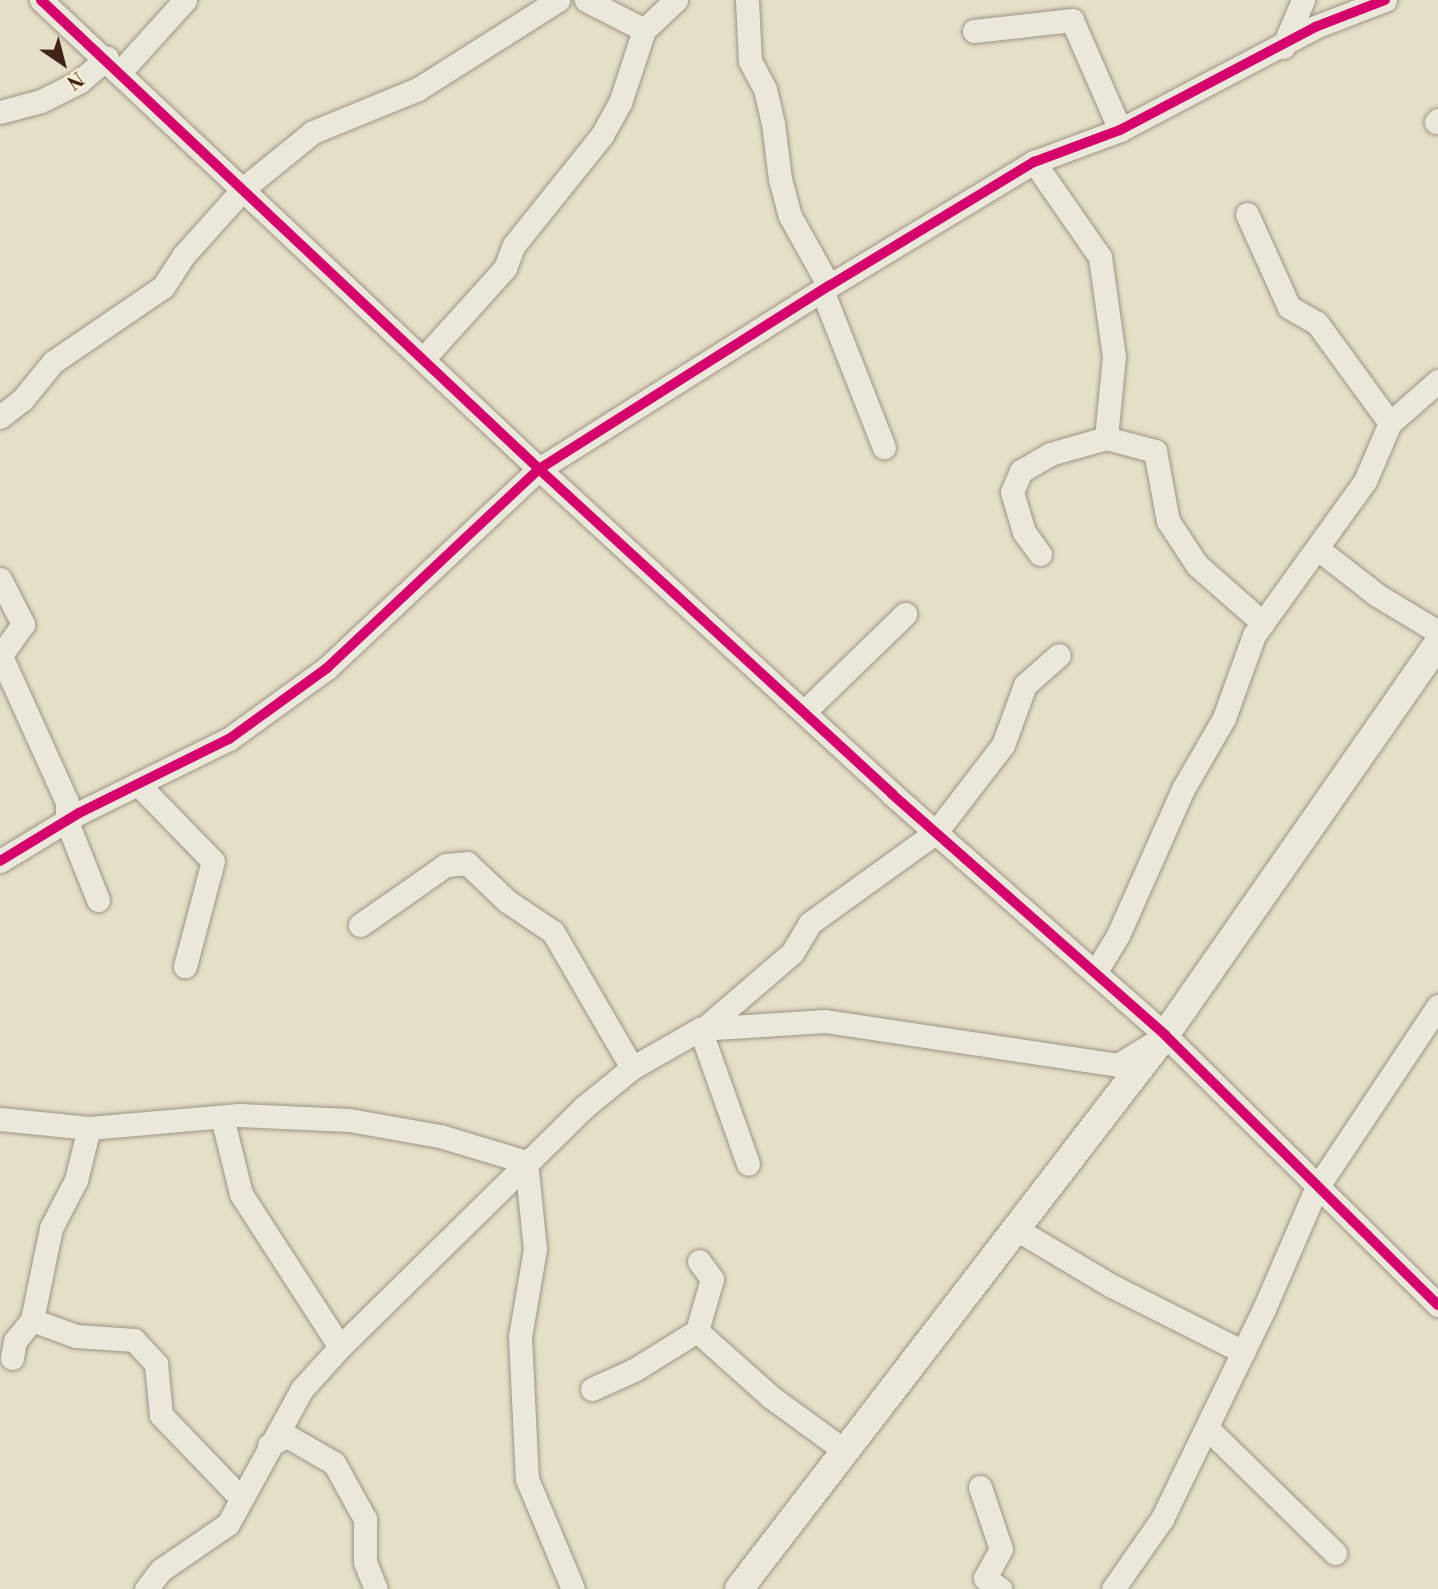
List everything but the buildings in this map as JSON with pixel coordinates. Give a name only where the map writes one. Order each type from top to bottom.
[{"type":"street","points":[[41,0],[114,65],[539,469],[936,832],[1165,1035],[1316,1189],[1438,1305]]},
{"type":"street","points":[[0,112],[41,101],[114,65],[185,0]]},
{"type":"street","points":[[0,417],[22,400],[53,362],[163,287],[183,256],[244,188],[313,132],[418,89],[558,0]]},
{"type":"street","points":[[586,0],[644,30]]},
{"type":"street","points":[[424,358],[505,268],[513,245],[602,135],[620,103],[644,30],[676,0]]},
{"type":"street","points":[[747,0],[750,61],[765,89],[773,123],[780,179],[790,216],[826,288],[884,447]]},
{"type":"street","points":[[1283,47],[1303,0]]},
{"type":"street","points":[[0,861],[67,820],[229,739],[327,667],[539,469],[826,288],[1034,162],[1119,130],[1283,47],[1314,27],[1385,0]]},
{"type":"street","points":[[974,31],[1072,20],[1119,130]]},
{"type":"street","points":[[1034,162],[1100,257],[1114,356],[1106,438]]},
{"type":"street","points":[[1247,214],[1289,307],[1317,323],[1390,424]]},
{"type":"street","points":[[1095,973],[1118,935],[1183,789],[1224,718],[1254,635],[1364,481],[1390,424],[1438,381]]},
{"type":"street","points":[[1040,554],[1024,532],[1012,492],[1021,471],[1050,454],[1106,438],[1156,451],[1168,522],[1197,565],[1263,623]]},
{"type":"street","points":[[1318,548],[1377,596],[1438,632]]},
{"type":"street","points":[[0,579],[23,624],[1,656],[67,802],[67,820],[98,900]]},
{"type":"street","points":[[804,712],[905,614]]},
{"type":"street","points":[[739,1589],[1165,1035],[1438,643]]},
{"type":"street","points":[[146,1589],[161,1570],[228,1524],[302,1389],[340,1347],[526,1162],[632,1068],[704,1027],[792,953],[810,923],[936,832],[1003,745],[1026,685],[1059,654]]},
{"type":"street","points":[[138,784],[213,861],[185,966]]},
{"type":"street","points":[[360,925],[436,870],[467,863],[507,901],[553,932],[632,1068]]},
{"type":"street","points":[[1112,1589],[1162,1519],[1243,1352],[1316,1189],[1438,1006]]},
{"type":"street","points":[[704,1027],[825,1021],[1118,1065],[1165,1035]]},
{"type":"street","points":[[704,1027],[748,1164]]},
{"type":"street","points":[[0,1119],[89,1128],[222,1117],[349,1120],[440,1136],[526,1162]]},
{"type":"street","points":[[222,1117],[240,1194],[340,1347]]},
{"type":"street","points":[[12,1358],[15,1340],[32,1320],[51,1228],[76,1180],[89,1128]]},
{"type":"street","points":[[526,1162],[535,1249],[520,1337],[527,1479],[573,1589]]},
{"type":"street","points":[[1016,1229],[1112,1286],[1243,1352]]},
{"type":"street","points":[[592,1389],[634,1370],[697,1331],[712,1279],[699,1262]]},
{"type":"street","points":[[32,1320],[76,1336],[134,1340],[156,1364],[161,1415],[241,1498]]},
{"type":"street","points":[[697,1331],[771,1397],[845,1451]]},
{"type":"street","points":[[1207,1428],[1335,1553]]},
{"type":"street","points":[[269,1445],[288,1436],[334,1463],[365,1519],[365,1562],[376,1589]]},
{"type":"street","points":[[980,1487],[1001,1549],[985,1578],[1000,1589]]},
{"type":"cycle path","points":[[41,0],[539,469],[892,794],[1165,1035],[1438,1305]]},
{"type":"cycle path","points":[[0,861],[79,813],[229,739],[327,668],[539,469],[829,286],[1034,162],[1120,130],[1315,27],[1385,0]]}]
